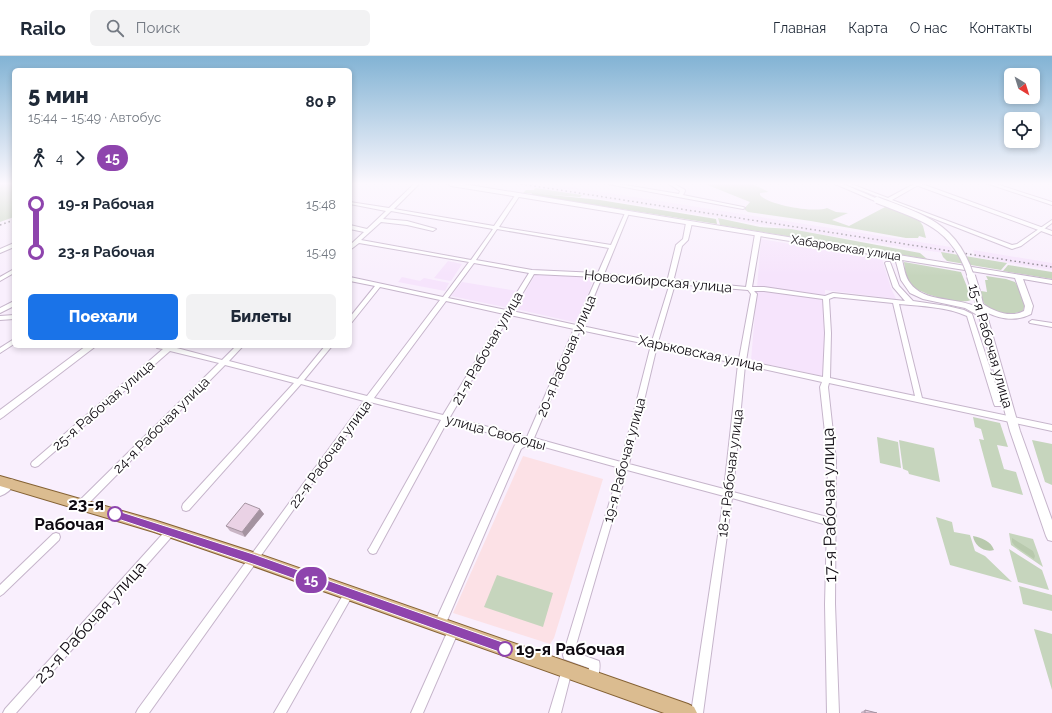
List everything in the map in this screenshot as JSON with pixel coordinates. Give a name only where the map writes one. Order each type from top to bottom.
[{"type":"main road","name":"Хабаровская улица","points":[[637,215],[1052,282]]},
{"type":"main road","name":"15-я Рабочая улица","points":[[912,215],[924,220],[950,237],[963,255],[978,300],[1013,420],[1052,536]]},
{"type":"main road","points":[[1001,215],[1052,233]]},
{"type":"main road","points":[[898,257],[908,287],[933,299],[961,307],[983,317],[997,314],[1015,316],[1023,315],[1028,312],[1029,306],[1018,276]]},
{"type":"main road","points":[[961,307],[978,300],[997,314]]},
{"type":"main road","points":[[0,415],[89,348]]},
{"type":"main road","points":[[3,485],[82,504],[171,531],[688,713]]},
{"type":"street","points":[[352,246],[386,215]]},
{"type":"street","points":[[418,215],[611,247]]},
{"type":"street","name":"22-я Рабочая улица","points":[[142,713],[368,400],[473,261],[504,215]]},
{"type":"street","name":"20-я Рабочая улица","points":[[417,713],[447,628],[518,447],[532,435],[611,247],[626,215]]},
{"type":"street","points":[[926,215],[1008,246],[1017,247],[1052,221]]},
{"type":"street","points":[[380,220],[407,223],[433,229]]},
{"type":"street","name":"19-я Рабочая улица","points":[[592,679],[595,665],[568,655],[624,467],[655,343],[673,282],[671,278],[679,245],[685,240],[689,223]]},
{"type":"street","points":[[352,227],[369,231]]},
{"type":"street","name":"18-я Рабочая улица","points":[[697,713],[728,495],[742,362],[754,294],[749,288],[758,234]]},
{"type":"street","name":"Новосибирская улица","points":[[358,241],[532,272],[600,275],[751,290],[764,288],[826,298],[833,295],[961,307]]},
{"type":"street","points":[[0,252],[12,246]]},
{"type":"street","points":[[888,263],[896,287],[911,303]]},
{"type":"street","points":[[0,279],[12,272]]},
{"type":"street","name":"21-я Рабочая улица","points":[[373,550],[445,419],[532,272]]},
{"type":"street","name":"Харьковская улица","points":[[352,279],[1052,428]]},
{"type":"street","points":[[352,319],[379,285]]},
{"type":"street","name":"17-я Рабочая улица","points":[[826,298],[828,333],[826,381],[824,387],[832,460],[830,604],[833,713]]},
{"type":"street","points":[[896,302],[919,400]]},
{"type":"street","points":[[0,311],[12,304]]},
{"type":"street","points":[[961,307],[970,315],[998,404]]},
{"type":"street","points":[[0,318],[12,318]]},
{"type":"street","points":[[1032,322],[1052,325]]},
{"type":"street","points":[[0,351],[12,342]]},
{"type":"street","name":"25-я Рабочая улица","points":[[35,464],[168,348]]},
{"type":"street","name":"улица Свободы","points":[[172,348],[223,364],[528,440],[832,522]]},
{"type":"street","name":"24-я Рабочая улица","points":[[82,504],[238,348]]},
{"type":"street","points":[[186,507],[299,382],[327,348]]},
{"type":"street","points":[[993,388],[1005,391]]},
{"type":"street","name":"23-я Рабочая улица","points":[[9,713],[171,531]]},
{"type":"street","points":[[0,591],[56,537]]},
{"type":"street","points":[[280,713],[348,593]]},
{"type":"street","points":[[555,713],[567,670]]},
{"type":"shaded area","points":[[700,215],[746,215],[951,247],[953,254]]},
{"type":"shaded area","points":[[761,239],[882,259],[896,299],[825,290],[826,333],[823,376],[751,361]]},
{"type":"shaded area","points":[[973,250],[1052,263],[1052,270],[975,257]]},
{"type":"shaded area","points":[[448,261],[462,264],[451,281],[434,278]]},
{"type":"shaded area","points":[[535,275],[594,277],[578,323],[516,309]]},
{"type":"shaded area","points":[[402,277],[420,281],[424,278],[449,283],[445,291],[398,282]]},
{"type":"shaded area","points":[[462,282],[518,291],[509,308],[451,296]]},
{"type":"shaded area","points":[[523,456],[603,479],[554,638],[550,644],[453,613]]},
{"type":"green space","points":[[0,215],[12,215],[12,218],[0,222]]},
{"type":"green space","points":[[657,215],[690,215],[716,219],[717,224]]},
{"type":"green space","points":[[767,215],[844,215],[832,220],[849,226],[871,215],[907,215],[919,220],[923,226],[926,238],[919,236],[918,238],[906,238]]},
{"type":"green space","points":[[718,218],[760,227],[791,229],[920,253],[927,259],[720,225]]},
{"type":"green space","points":[[941,252],[1007,263],[1001,270],[947,261]]},
{"type":"green space","points":[[904,262],[961,272],[972,299],[967,301],[951,301],[924,293],[912,286],[908,281]]},
{"type":"green space","points":[[1008,265],[1052,272],[1052,279],[1003,271]]},
{"type":"green space","points":[[986,276],[1015,282],[1024,300],[1023,311],[1002,313],[987,307],[981,293],[981,291],[987,292],[985,280],[988,280]]},
{"type":"green space","points":[[973,417],[1000,423],[1008,447],[997,445],[1004,469],[1016,472],[1023,495],[992,487],[979,439],[984,440],[981,429],[975,427]]},
{"type":"green space","points":[[877,437],[898,442],[901,468],[880,463]]},
{"type":"green space","points":[[899,440],[934,448],[940,482],[909,474],[908,471],[903,469]]},
{"type":"green space","points":[[1032,440],[1052,444],[1052,485],[1045,482]]},
{"type":"green space","points":[[936,517],[952,522],[954,532],[970,535],[975,551],[985,556],[1012,582],[950,565]]},
{"type":"green space","points":[[1009,533],[1033,539],[1043,567],[1011,545]]},
{"type":"green space","points":[[973,536],[983,539],[991,544],[994,550],[990,551],[980,548],[975,542]]},
{"type":"green space","points":[[1012,538],[1033,551],[1035,556],[1034,559],[1015,546],[1012,542]]},
{"type":"green space","points":[[1009,549],[1042,570],[1049,590],[1018,582]]},
{"type":"green space","points":[[497,575],[553,593],[543,627],[484,607]]},
{"type":"green space","points":[[1019,586],[1052,595],[1052,611],[1023,604]]},
{"type":"green space","points":[[1034,629],[1052,634],[1052,690]]},
{"type":"building","points":[[245,503],[260,509],[242,532],[226,526]]},
{"type":"building","points":[[865,710],[877,713],[865,713]]},
{"type":"railway","points":[[717,215],[1052,267]]},
{"type":"railway","points":[[0,225],[12,221]]},
{"type":"bus line","name":"15","points":[[115,514],[253,559],[505,649]]},
{"type":"place","name":"23-я Рабочая","points":[[115,514]]},
{"type":"place","name":"19-я Рабочая","points":[[505,649]]}]
